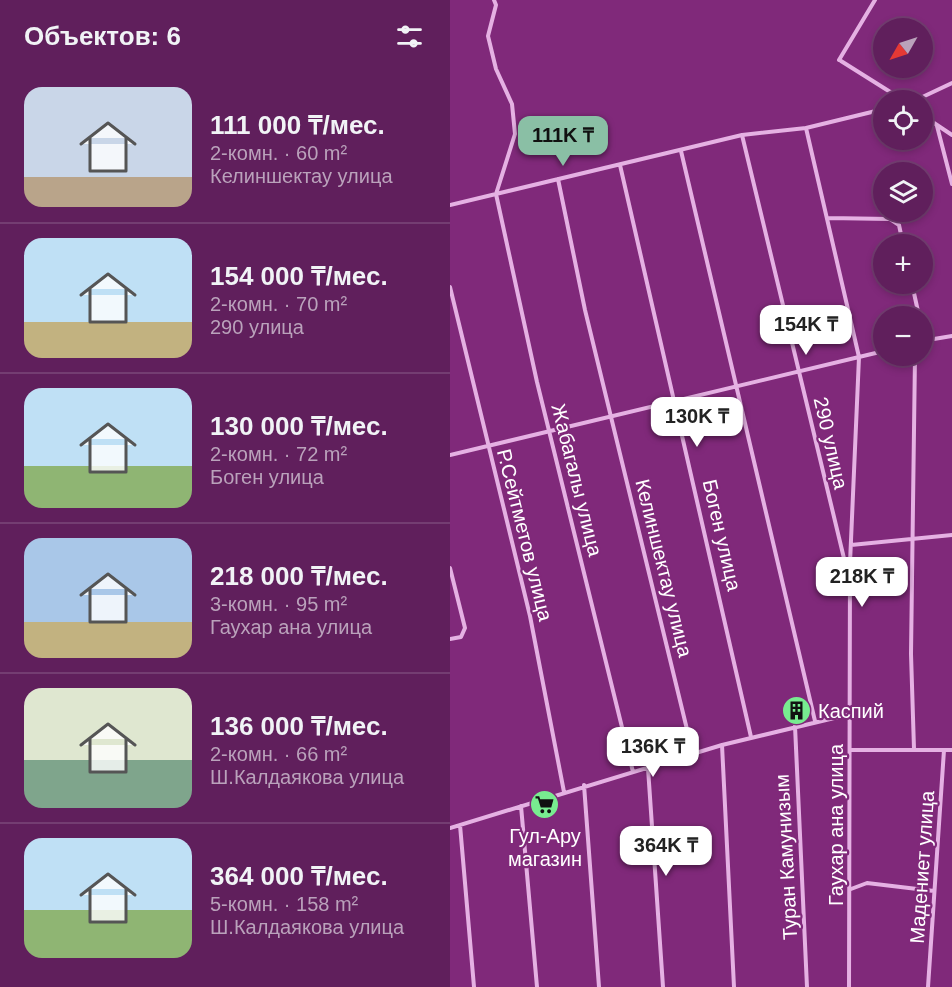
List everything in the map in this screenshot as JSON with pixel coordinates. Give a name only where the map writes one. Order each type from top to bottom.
[{"type":"street","points":[[494,0],[496,4],[488,36],[496,69],[512,104],[515,134],[496,194]]},
{"type":"street","points":[[874,0],[840,60],[887,90]]},
{"type":"street","points":[[933,92],[952,83]]},
{"type":"street","points":[[450,205],[742,135],[806,128],[873,112]]},
{"type":"street","points":[[933,123],[952,135]]},
{"type":"street","points":[[937,126],[952,183]]},
{"type":"street","name":"Гаухар ана улица","points":[[806,128],[859,357],[850,581],[849,987]]},
{"type":"street","name":"290 улица","points":[[742,135],[850,581]]},
{"type":"street","points":[[681,151],[815,721]]},
{"type":"street","name":"Боген улица","points":[[620,164],[752,737]]},
{"type":"street","name":"Келиншектау улица","points":[[558,179],[585,310],[693,754]]},
{"type":"street","name":"Жабагалы улица","points":[[496,194],[550,432],[633,772]]},
{"type":"street","points":[[828,218],[890,219],[899,225],[901,234]]},
{"type":"street","name":"Р.Сейтметов улица","points":[[450,287],[530,616],[564,792]]},
{"type":"street","points":[[933,339],[952,336]]},
{"type":"street","points":[[450,455],[873,354]]},
{"type":"street","points":[[914,749],[911,654],[915,366]]},
{"type":"street","points":[[851,545],[913,541],[952,535]]},
{"type":"street","points":[[450,568],[464,633],[450,639]]},
{"type":"street","points":[[450,828],[584,785],[722,745],[851,714]]},
{"type":"street","name":"Туран Камунизым","points":[[795,726],[807,987]]},
{"type":"street","points":[[722,745],[734,987]]},
{"type":"street","points":[[851,750],[952,750]]},
{"type":"street","name":"Мадениет улица","points":[[928,987],[941,825],[944,750]]},
{"type":"street","points":[[648,768],[663,987]]},
{"type":"street","points":[[584,785],[598,987]]},
{"type":"street","points":[[521,806],[537,987]]},
{"type":"street","points":[[460,825],[474,987]]},
{"type":"street","points":[[851,889],[867,883],[934,891]]},
{"type":"place","name":"Каспий","points":[[797,711]]},
{"type":"place","name":"Гул-Ару магазин","points":[[545,805]]}]
